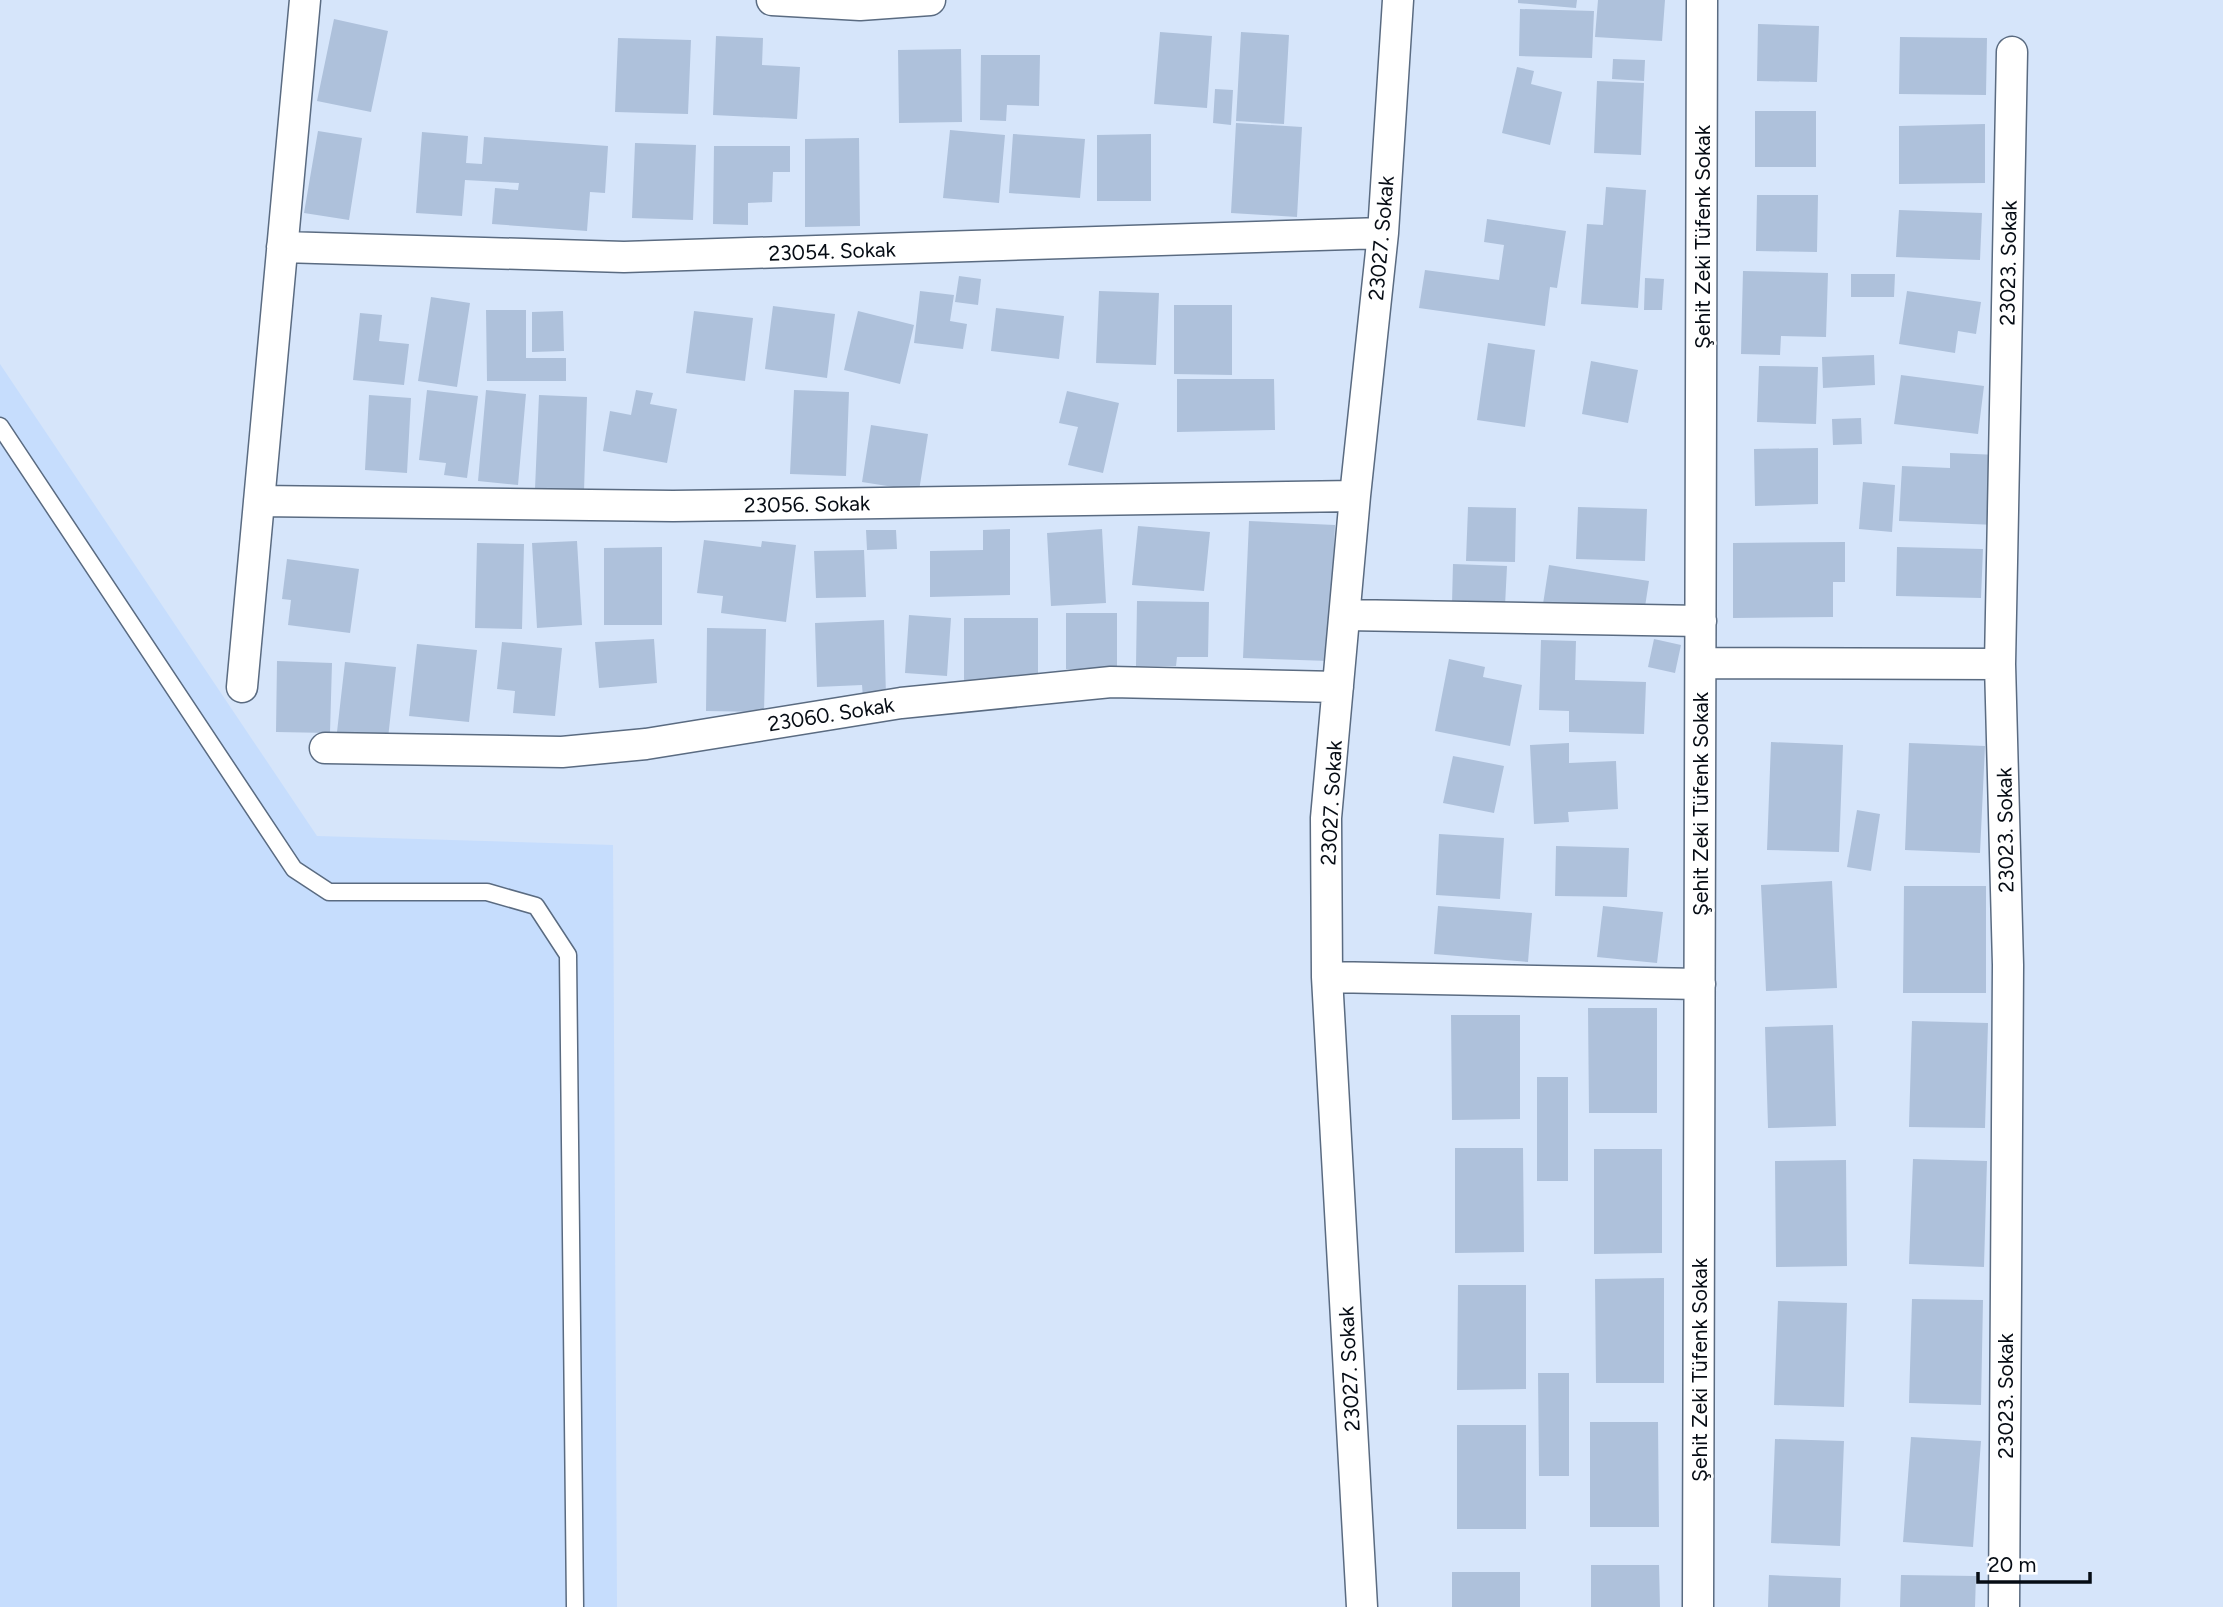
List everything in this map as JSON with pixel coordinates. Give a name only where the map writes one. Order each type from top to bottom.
[{"type":"street","points":[[242,687],[305,0]]},
{"type":"street","points":[[772,0],[860,5],[930,0]]},
{"type":"street","name":"23027. Sokak","points":[[1362,1607],[1327,977],[1326,818],[1382,233],[1398,0]]},
{"type":"street","name":"Şehit Zeki Tüfenk Sokak","points":[[1698,1607],[1702,0]]},
{"type":"street","name":"23023. Sokak","points":[[2004,1607],[2008,965],[2000,664],[2012,52]]},
{"type":"street","name":"23054. Sokak","points":[[282,247],[624,257],[1382,233]]},
{"type":"street","name":"23056. Sokak","points":[[259,501],[673,506],[1355,496]]},
{"type":"street","points":[[1345,615],[1701,621]]},
{"type":"street","points":[[1701,663],[2000,664]]},
{"type":"street","name":"23060. Sokak","points":[[325,748],[562,752],[646,744],[901,703],[1111,682],[1339,687]]},
{"type":"street","points":[[1327,977],[1700,984]]},
{"type":"lane","points":[[0,426],[294,869],[329,892],[487,892],[536,906],[568,955],[575,1607]]},
{"type":"shaded area","points":[[0,364],[317,836],[613,845],[617,1607],[0,1607]]},
{"type":"building","points":[[1518,0],[1577,0],[1576,8],[1518,3]]},
{"type":"building","points":[[1598,0],[1665,0],[1662,41],[1595,37]]},
{"type":"building","points":[[1520,9],[1594,11],[1592,58],[1519,56]]},
{"type":"building","points":[[334,19],[388,31],[371,112],[317,101]]},
{"type":"building","points":[[1758,24],[1819,26],[1817,82],[1757,81]]},
{"type":"building","points":[[1160,32],[1212,36],[1207,108],[1154,104]]},
{"type":"building","points":[[1241,32],[1289,35],[1284,124],[1236,121]]},
{"type":"building","points":[[716,36],[763,38],[762,65],[800,67],[797,119],[713,115]]},
{"type":"building","points":[[1900,37],[1987,38],[1986,95],[1899,94]]},
{"type":"building","points":[[618,38],[691,40],[688,114],[615,112]]},
{"type":"building","points":[[961,49],[962,122],[899,123],[898,50]]},
{"type":"building","points":[[981,55],[1040,55],[1039,106],[1007,105],[1006,121],[980,120]]},
{"type":"building","points":[[1613,59],[1645,60],[1644,81],[1612,79]]},
{"type":"building","points":[[1517,67],[1534,71],[1531,84],[1562,92],[1550,145],[1502,133]]},
{"type":"building","points":[[1597,81],[1644,83],[1641,155],[1594,153]]},
{"type":"building","points":[[1215,89],[1233,90],[1231,125],[1213,123]]},
{"type":"building","points":[[1755,111],[1816,111],[1816,167],[1755,167]]},
{"type":"building","points":[[1236,123],[1302,127],[1297,217],[1231,213]]},
{"type":"building","points":[[1985,124],[1985,183],[1899,184],[1899,126]]},
{"type":"building","points":[[950,130],[1005,135],[999,203],[943,198]]},
{"type":"building","points":[[318,131],[362,138],[349,220],[304,213]]},
{"type":"building","points":[[422,132],[468,136],[466,163],[482,164],[484,137],[608,146],[605,193],[590,192],[587,231],[492,224],[495,188],[518,190],[519,183],[465,180],[462,216],[416,213]]},
{"type":"building","points":[[1013,134],[1085,139],[1080,198],[1009,193]]},
{"type":"building","points":[[1151,134],[1151,201],[1097,201],[1097,135]]},
{"type":"building","points":[[859,138],[860,226],[805,227],[805,139]]},
{"type":"building","points":[[635,143],[696,145],[693,220],[632,218]]},
{"type":"building","points":[[714,146],[790,146],[790,172],[773,172],[772,202],[748,203],[748,225],[713,224]]},
{"type":"building","points":[[1606,187],[1646,190],[1638,308],[1581,304],[1587,224],[1603,225]]},
{"type":"building","points":[[1757,195],[1818,195],[1817,252],[1756,251]]},
{"type":"building","points":[[1899,210],[1982,213],[1980,260],[1896,257]]},
{"type":"building","points":[[1487,219],[1566,231],[1557,288],[1550,287],[1545,326],[1419,308],[1425,270],[1499,280],[1504,245],[1484,242]]},
{"type":"building","points":[[1743,271],[1828,273],[1826,337],[1781,336],[1780,355],[1741,354]]},
{"type":"building","points":[[1851,274],[1895,274],[1894,297],[1851,297]]},
{"type":"building","points":[[959,276],[981,279],[978,305],[955,302]]},
{"type":"building","points":[[1645,278],[1664,279],[1662,310],[1644,310]]},
{"type":"building","points":[[920,291],[954,295],[950,321],[967,324],[963,349],[914,343]]},
{"type":"building","points":[[1099,291],[1159,293],[1156,365],[1096,363]]},
{"type":"building","points":[[1907,291],[1981,302],[1976,334],[1958,331],[1955,353],[1899,344]]},
{"type":"building","points":[[431,297],[470,303],[457,387],[418,381]]},
{"type":"building","points":[[1174,305],[1232,305],[1232,375],[1174,374]]},
{"type":"building","points":[[773,306],[835,314],[827,378],[765,369]]},
{"type":"building","points":[[996,308],[1064,316],[1059,359],[991,351]]},
{"type":"building","points":[[486,310],[526,310],[526,358],[566,358],[566,381],[487,381]]},
{"type":"building","points":[[563,311],[564,351],[532,352],[532,312]]},
{"type":"building","points":[[694,311],[753,318],[745,381],[686,373]]},
{"type":"building","points":[[858,311],[914,325],[900,384],[844,370]]},
{"type":"building","points":[[360,313],[382,315],[379,341],[409,344],[404,385],[353,380]]},
{"type":"building","points":[[1488,343],[1535,350],[1525,427],[1477,420]]},
{"type":"building","points":[[1874,355],[1875,385],[1823,388],[1822,357]]},
{"type":"building","points":[[1591,361],[1638,370],[1628,423],[1582,414]]},
{"type":"building","points":[[1759,366],[1818,367],[1816,424],[1757,422]]},
{"type":"building","points":[[1901,375],[1984,386],[1978,434],[1894,424]]},
{"type":"building","points":[[1177,379],[1274,379],[1275,430],[1177,432]]},
{"type":"building","points":[[427,390],[478,396],[467,478],[444,475],[446,463],[419,460]]},
{"type":"building","points":[[486,390],[526,394],[518,485],[478,481]]},
{"type":"building","points":[[636,390],[653,393],[650,404],[677,409],[667,463],[603,451],[610,411],[631,415]]},
{"type":"building","points":[[794,390],[849,392],[846,476],[790,474]]},
{"type":"building","points":[[1067,391],[1119,403],[1103,473],[1068,465],[1078,427],[1059,423]]},
{"type":"building","points":[[369,395],[411,398],[407,473],[365,470]]},
{"type":"building","points":[[539,395],[587,397],[584,491],[535,489]]},
{"type":"building","points":[[1861,418],[1862,444],[1833,445],[1832,419]]},
{"type":"building","points":[[871,425],[928,434],[919,491],[862,482]]},
{"type":"building","points":[[1818,448],[1818,504],[1755,506],[1754,449]]},
{"type":"building","points":[[1950,453],[1999,455],[1996,525],[1899,521],[1902,466],[1950,468]]},
{"type":"building","points":[[1863,482],[1895,485],[1892,532],[1859,529]]},
{"type":"building","points":[[1468,507],[1516,508],[1515,562],[1466,561]]},
{"type":"building","points":[[1578,507],[1647,509],[1645,561],[1576,559]]},
{"type":"building","points":[[1249,521],[1335,525],[1329,661],[1243,658]]},
{"type":"building","points":[[1138,526],[1210,532],[1204,591],[1132,585]]},
{"type":"building","points":[[1010,529],[1010,595],[930,597],[930,551],[983,550],[983,530]]},
{"type":"building","points":[[1102,529],[1106,603],[1051,606],[1047,533]]},
{"type":"building","points":[[866,530],[896,530],[897,549],[867,550]]},
{"type":"building","points":[[704,540],[761,547],[762,541],[796,545],[786,622],[721,613],[723,596],[697,593]]},
{"type":"building","points":[[577,541],[582,625],[537,628],[532,543]]},
{"type":"building","points":[[1845,542],[1845,582],[1833,582],[1833,617],[1733,618],[1733,543]]},
{"type":"building","points":[[477,543],[524,544],[522,629],[475,628]]},
{"type":"building","points":[[662,547],[662,625],[604,625],[604,548]]},
{"type":"building","points":[[1897,547],[1983,549],[1981,598],[1896,596]]},
{"type":"building","points":[[864,550],[866,597],[816,598],[814,551]]},
{"type":"building","points":[[287,559],[359,569],[350,633],[288,625],[291,600],[282,599]]},
{"type":"building","points":[[1453,564],[1507,566],[1505,606],[1452,604]]},
{"type":"building","points":[[1549,565],[1649,581],[1644,613],[1543,604]]},
{"type":"building","points":[[1137,601],[1209,602],[1208,657],[1177,657],[1176,666],[1136,666]]},
{"type":"building","points":[[1066,613],[1117,613],[1117,669],[1066,669]]},
{"type":"building","points":[[909,615],[951,618],[947,676],[905,673]]},
{"type":"building","points":[[964,618],[1038,618],[1038,688],[964,689]]},
{"type":"building","points":[[884,620],[886,697],[863,698],[862,685],[817,687],[815,623]]},
{"type":"building","points":[[707,628],[766,629],[764,712],[706,711]]},
{"type":"building","points":[[654,639],[657,683],[599,688],[595,642]]},
{"type":"building","points":[[1654,639],[1681,645],[1675,673],[1648,667]]},
{"type":"building","points":[[1541,640],[1576,641],[1575,680],[1646,682],[1644,734],[1569,732],[1569,711],[1539,710]]},
{"type":"building","points":[[502,642],[562,648],[555,716],[513,713],[515,691],[497,689]]},
{"type":"building","points":[[417,644],[477,650],[469,722],[409,716]]},
{"type":"building","points":[[1449,659],[1485,667],[1483,677],[1522,685],[1510,746],[1435,731]]},
{"type":"building","points":[[277,661],[332,663],[330,733],[276,732]]},
{"type":"building","points":[[345,662],[396,667],[388,738],[337,732]]},
{"type":"building","points":[[1771,742],[1843,745],[1839,852],[1767,850]]},
{"type":"building","points":[[1569,743],[1569,763],[1616,761],[1618,809],[1568,812],[1569,822],[1534,824],[1530,745]]},
{"type":"building","points":[[1909,743],[1985,746],[1980,853],[1905,850]]},
{"type":"building","points":[[1453,756],[1504,766],[1494,813],[1443,803]]},
{"type":"building","points":[[1857,810],[1880,814],[1871,871],[1847,867]]},
{"type":"building","points":[[1439,834],[1504,838],[1500,899],[1436,895]]},
{"type":"building","points":[[1556,846],[1629,848],[1627,897],[1555,896]]},
{"type":"building","points":[[1832,881],[1837,988],[1766,991],[1761,885]]},
{"type":"building","points":[[1904,886],[1986,886],[1986,993],[1903,993]]},
{"type":"building","points":[[1438,906],[1532,913],[1528,962],[1434,954]]},
{"type":"building","points":[[1603,906],[1663,912],[1657,963],[1597,957]]},
{"type":"building","points":[[1588,1008],[1657,1008],[1657,1113],[1589,1113]]},
{"type":"building","points":[[1451,1015],[1520,1015],[1520,1119],[1452,1120]]},
{"type":"building","points":[[1912,1021],[1988,1023],[1985,1128],[1909,1127]]},
{"type":"building","points":[[1833,1025],[1836,1126],[1768,1128],[1765,1027]]},
{"type":"building","points":[[1537,1077],[1568,1077],[1568,1181],[1537,1181]]},
{"type":"building","points":[[1455,1148],[1523,1148],[1524,1252],[1455,1253]]},
{"type":"building","points":[[1594,1149],[1662,1149],[1662,1253],[1594,1254]]},
{"type":"building","points":[[1913,1159],[1987,1161],[1984,1267],[1909,1264]]},
{"type":"building","points":[[1846,1160],[1847,1266],[1776,1267],[1775,1161]]},
{"type":"building","points":[[1664,1278],[1664,1383],[1596,1383],[1595,1279]]},
{"type":"building","points":[[1458,1285],[1526,1285],[1526,1389],[1457,1390]]},
{"type":"building","points":[[1912,1299],[1983,1300],[1981,1405],[1909,1403]]},
{"type":"building","points":[[1778,1301],[1847,1303],[1844,1407],[1774,1405]]},
{"type":"building","points":[[1538,1373],[1569,1373],[1569,1476],[1539,1476]]},
{"type":"building","points":[[1590,1422],[1658,1422],[1659,1527],[1590,1527]]},
{"type":"building","points":[[1457,1425],[1526,1425],[1526,1529],[1457,1529]]},
{"type":"building","points":[[1911,1437],[1981,1441],[1973,1547],[1903,1542]]},
{"type":"building","points":[[1775,1439],[1844,1441],[1840,1546],[1771,1543]]},
{"type":"building","points":[[1591,1565],[1659,1565],[1660,1607],[1591,1607]]},
{"type":"building","points":[[1452,1572],[1520,1572],[1520,1607],[1452,1607]]},
{"type":"building","points":[[1769,1575],[1841,1578],[1840,1607],[1768,1607]]},
{"type":"building","points":[[1901,1575],[1976,1576],[1975,1607],[1900,1607]]}]
